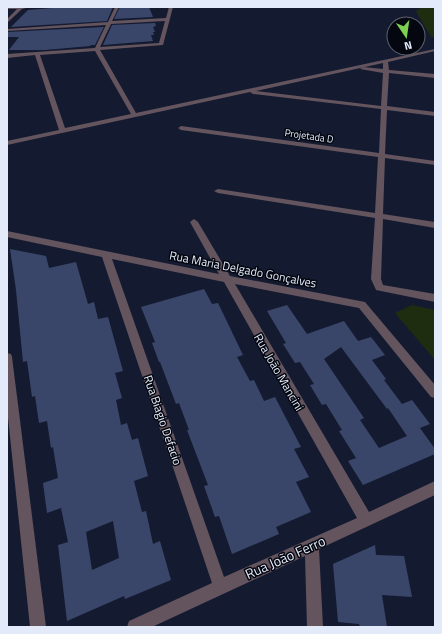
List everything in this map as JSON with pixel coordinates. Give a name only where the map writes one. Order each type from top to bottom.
[{"type":"street","points":[[7,22],[20,7]]},
{"type":"street","points":[[7,8],[28,7]]},
{"type":"street","points":[[97,49],[116,7]]},
{"type":"street","points":[[7,56],[161,44],[171,7]]},
{"type":"street","points":[[7,30],[168,19]]},
{"type":"street","points":[[97,49],[134,115]]},
{"type":"street","points":[[7,143],[435,50]]},
{"type":"street","points":[[37,54],[63,131]]},
{"type":"street","points":[[384,61],[386,63],[386,71],[376,279],[379,288],[435,298]]},
{"type":"street","points":[[357,67],[435,76]]},
{"type":"street","points":[[250,90],[254,92],[435,114]]},
{"type":"street","name":"Projetada D","points":[[181,128],[435,163]]},
{"type":"street","points":[[218,191],[435,226]]},
{"type":"street","name":"Rua João Mancini","points":[[194,222],[366,521]]},
{"type":"street","name":"Rua Maria Delgado Gonçalves","points":[[7,234],[362,305],[435,393]]},
{"type":"street","name":"Rua Biagio Defacio","points":[[106,255],[220,586]]},
{"type":"street","points":[[7,357],[38,627]]},
{"type":"street","name":"Rua João Ferro","points":[[135,627],[220,586],[366,521],[435,488]]},
{"type":"street","points":[[312,544],[315,627]]},
{"type":"green space","points":[[422,7],[435,7],[435,37],[431,37],[426,28],[426,16],[419,16],[416,11]]},
{"type":"green space","points":[[412,305],[435,310],[435,360],[395,313]]},
{"type":"building","points":[[65,7],[113,7],[107,21],[11,27],[28,10]]},
{"type":"building","points":[[120,7],[149,7],[153,17],[114,19]]},
{"type":"building","points":[[155,23],[156,26],[153,27],[155,32],[153,32],[154,35],[151,35],[153,41],[103,45],[112,25]]},
{"type":"building","points":[[104,27],[95,45],[45,50],[9,50],[19,37],[7,37],[7,32]]},
{"type":"building","points":[[10,249],[46,256],[49,268],[76,262],[88,304],[94,302],[98,319],[108,317],[123,371],[115,373],[122,398],[116,400],[121,425],[127,423],[132,440],[138,438],[148,476],[134,481],[142,512],[146,511],[153,544],[160,541],[171,580],[125,599],[124,596],[67,621],[58,545],[68,542],[61,508],[47,513],[43,483],[58,478],[47,421],[39,423],[35,396],[32,397],[27,361],[23,362],[16,290]],"holes":[[[113,521],[119,558],[92,570],[86,532]]]},
{"type":"building","points":[[204,289],[212,304],[218,303],[243,355],[237,357],[250,381],[254,380],[264,401],[275,397],[301,447],[294,449],[309,477],[296,482],[311,512],[276,527],[279,534],[232,554],[219,516],[215,517],[204,486],[208,485],[187,430],[189,430],[179,403],[176,404],[159,362],[152,343],[155,342],[141,307]]},
{"type":"building","points":[[287,305],[307,334],[344,321],[358,341],[371,337],[385,355],[372,360],[386,379],[384,380],[402,404],[412,400],[430,424],[420,428],[435,449],[435,454],[363,485],[348,461],[356,458],[339,431],[342,430],[326,404],[322,405],[310,385],[314,384],[300,362],[295,363],[283,344],[286,343],[267,311]],"holes":[[[341,347],[387,409],[388,408],[407,436],[379,448],[360,420],[364,418],[324,359]]]},
{"type":"building","points":[[375,545],[376,555],[404,556],[412,597],[382,595],[387,627],[360,627],[359,624],[338,622],[333,564]]}]
